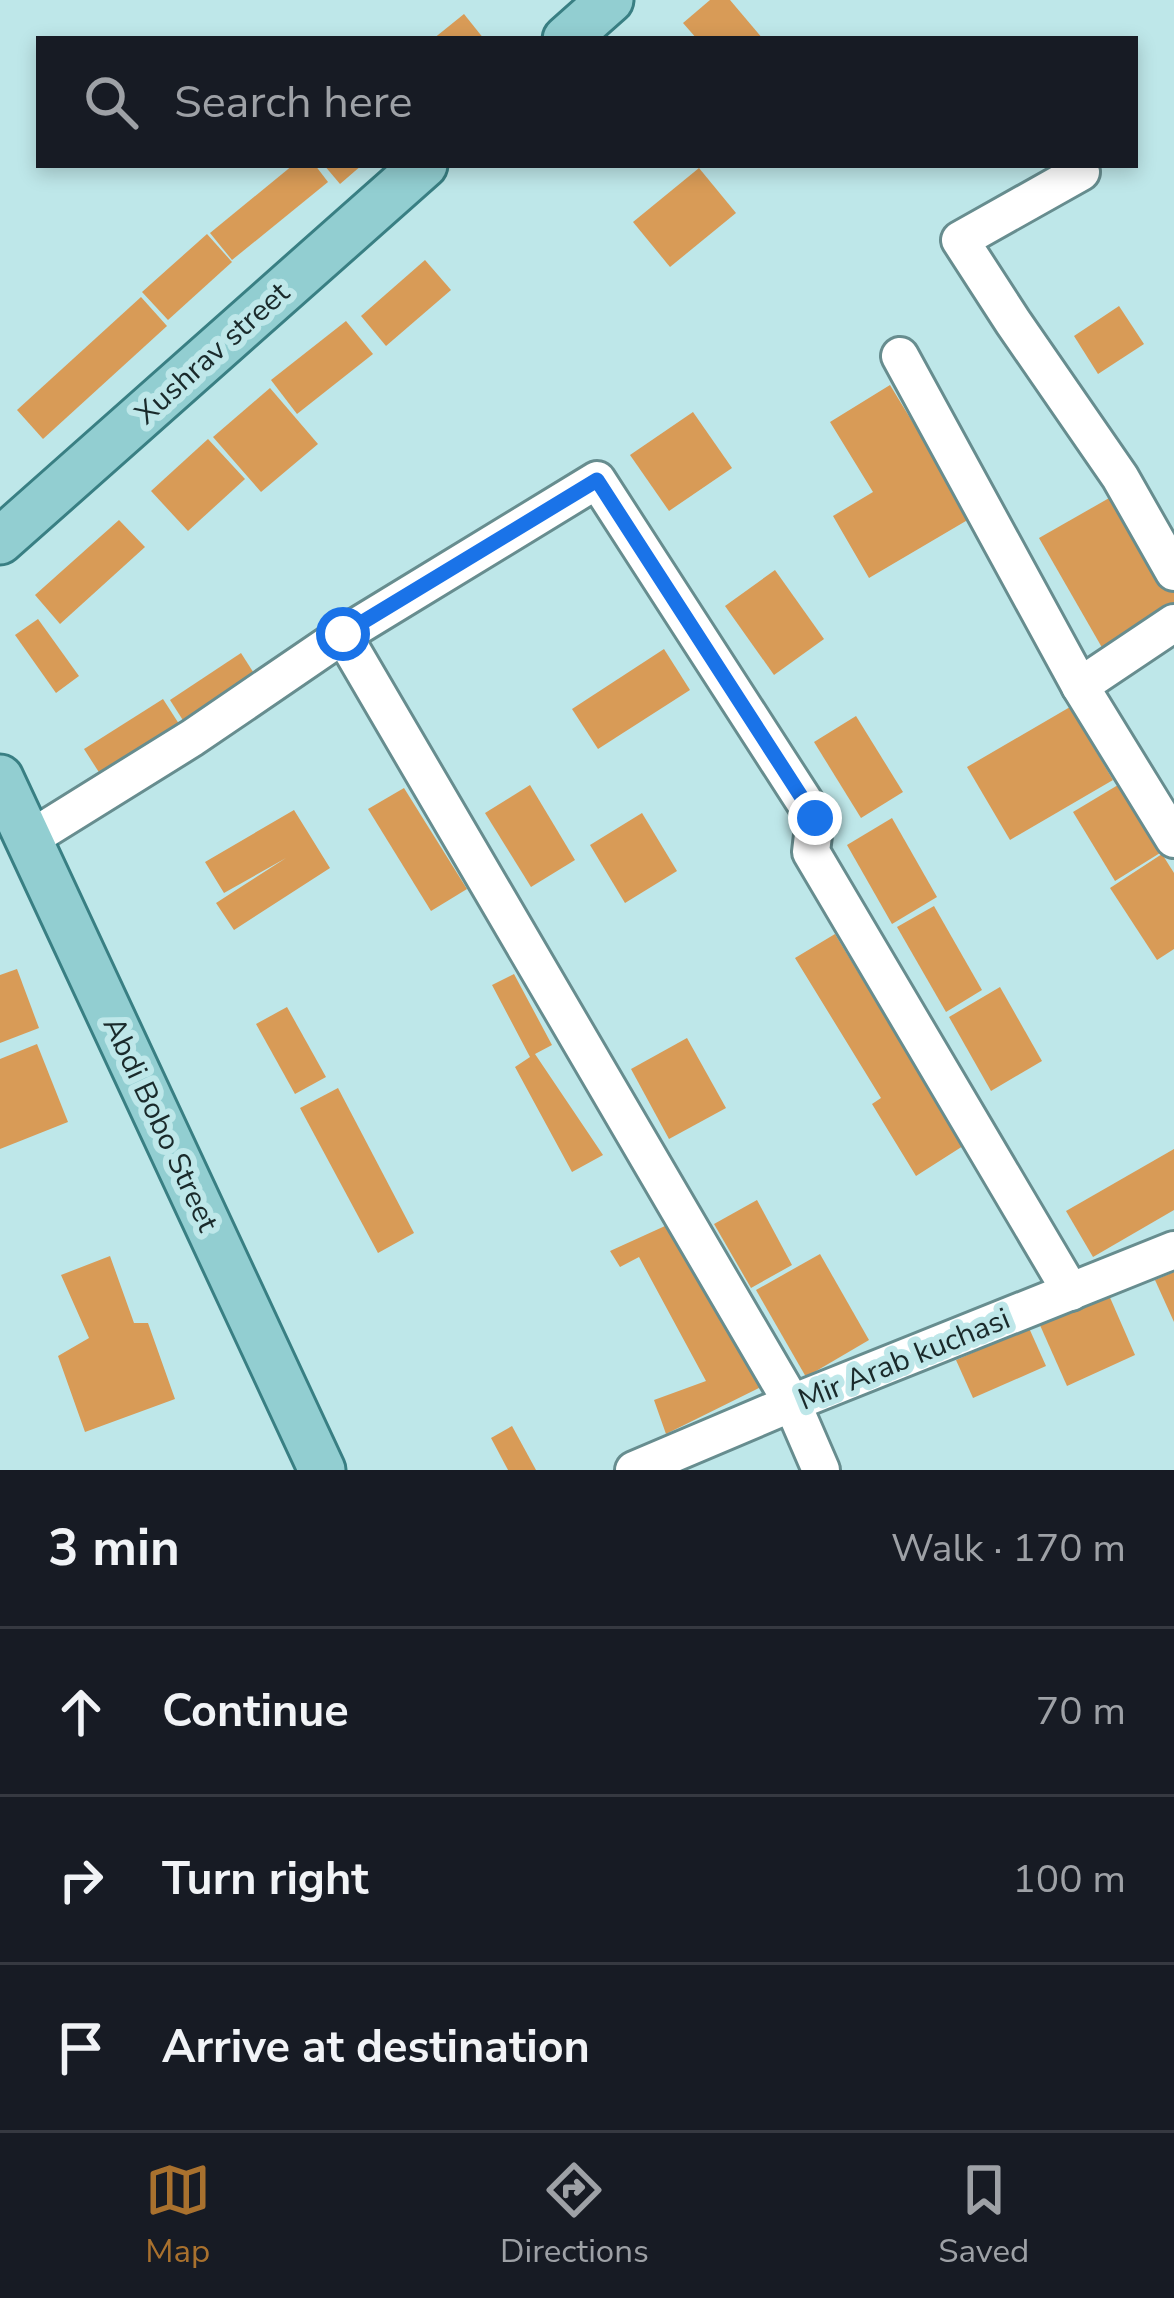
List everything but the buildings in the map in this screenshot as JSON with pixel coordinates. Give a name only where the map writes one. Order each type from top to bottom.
[{"type":"main road","points":[[569,36],[610,0]]},
{"type":"main road","name":"Xushrav street","points":[[0,541],[421,168]]},
{"type":"main road","name":"Abdi Bobo Street","points":[[0,778],[322,1470]]},
{"type":"street","points":[[1081,172],[960,240],[1120,477],[1174,572]]},
{"type":"street","points":[[900,356],[1080,686],[1174,839]]},
{"type":"street","points":[[28,840],[192,738],[343,634],[597,480],[815,818],[811,852],[1071,1292]]},
{"type":"street","points":[[1080,686],[1174,622]]},
{"type":"street","points":[[343,634],[792,1403],[821,1470]]},
{"type":"street","name":"Mir Arab kuchasi","points":[[634,1470],[1174,1250]]},
{"type":"route","points":[[343,634],[597,480],[815,818]]}]
